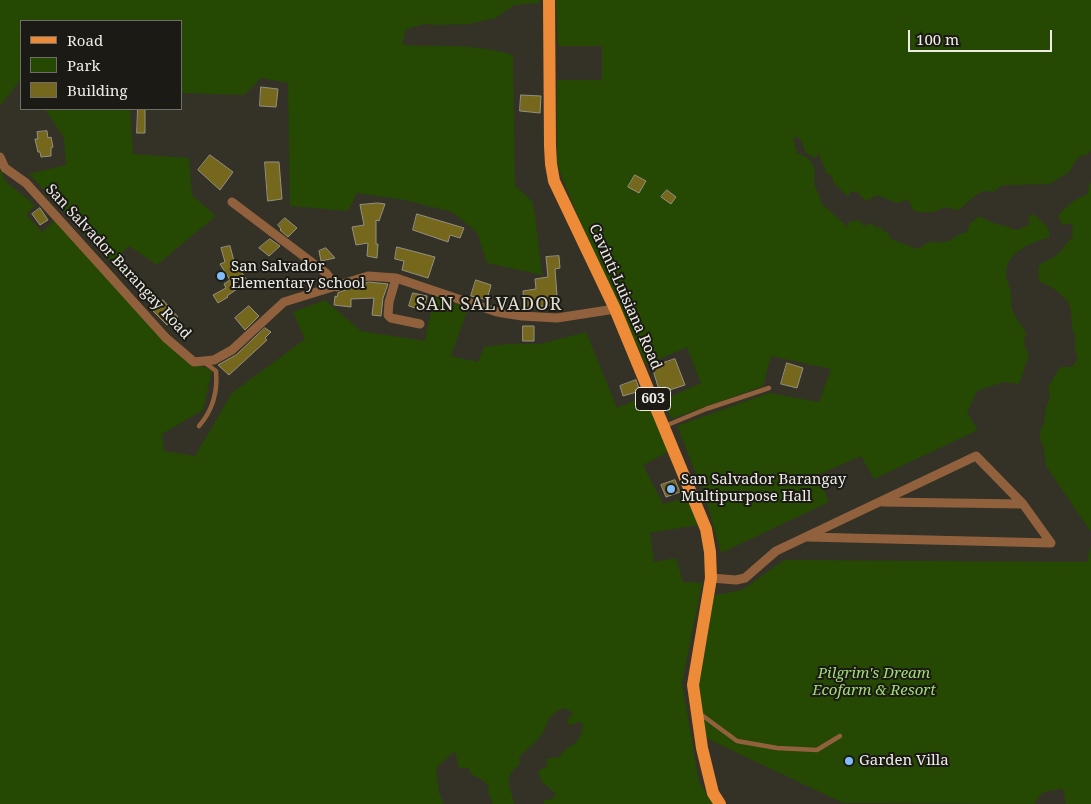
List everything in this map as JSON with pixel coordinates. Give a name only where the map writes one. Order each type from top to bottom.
[{"type":"main road","name":"Cavinti-Luisiana Road","points":[[549,0],[550,164],[554,181],[615,309],[706,529],[710,552],[711,578],[693,685],[702,748],[713,793],[720,804]]},
{"type":"street","name":"San Salvador Barangay Road","points":[[0,157],[5,168],[26,183],[166,338],[194,362],[203,361]]},
{"type":"street","points":[[232,202],[326,273],[337,287]]},
{"type":"street","points":[[203,361],[214,360],[232,350],[284,302],[368,276],[396,278],[498,312],[522,316],[557,318],[615,309]]},
{"type":"street","points":[[396,278],[388,316],[420,324]]},
{"type":"street","points":[[711,578],[740,580],[745,578],[776,551],[805,537],[881,502],[976,456],[1023,504],[1051,543],[805,537]]},
{"type":"street","points":[[881,502],[1023,504]]},
{"type":"lane","points":[[199,426],[208,416],[214,403],[216,375],[215,369],[203,361]]},
{"type":"lane","points":[[665,426],[706,409],[769,388]]},
{"type":"lane","points":[[696,711],[738,741],[777,748],[817,750],[840,736]]},
{"type":"green space","points":[[0,0],[539,0],[540,3],[514,5],[496,18],[469,24],[424,24],[406,29],[402,44],[470,47],[513,55],[515,186],[532,201],[542,275],[487,263],[477,232],[452,212],[405,200],[357,193],[348,211],[290,206],[288,83],[261,78],[244,95],[182,93],[182,20],[20,20],[20,80],[0,106]]},
{"type":"green space","points":[[556,0],[1091,0],[1091,150],[1089,154],[1078,157],[1070,171],[1050,184],[1007,185],[1001,186],[993,192],[983,191],[973,197],[959,210],[944,207],[930,212],[914,211],[908,200],[897,203],[877,195],[866,201],[858,193],[850,191],[849,197],[834,184],[832,176],[826,173],[819,153],[815,158],[805,152],[802,141],[796,136],[793,138],[797,153],[808,158],[815,169],[814,183],[822,204],[849,228],[848,222],[859,220],[864,226],[870,223],[877,228],[881,226],[883,232],[887,231],[891,239],[918,249],[927,243],[949,241],[967,232],[970,223],[980,216],[991,222],[1017,230],[1029,225],[1029,216],[1034,214],[1048,228],[1050,237],[1036,241],[1023,248],[1017,252],[1008,264],[1006,274],[1011,294],[1011,305],[1015,316],[1026,332],[1024,343],[1029,355],[1019,384],[1003,382],[977,391],[967,413],[978,430],[874,479],[861,456],[818,475],[829,502],[721,553],[705,496],[677,426],[769,393],[819,402],[831,369],[771,356],[763,386],[671,419],[664,400],[701,383],[687,347],[646,365],[577,214],[557,165],[557,80],[602,80],[602,46],[558,46]]},
{"type":"green space","points":[[46,110],[130,110],[133,154],[189,158],[192,195],[216,216],[157,265],[129,246],[111,262],[29,174],[66,165],[64,138]]},
{"type":"green space","points":[[0,168],[5,181],[35,205],[26,215],[42,232],[55,220],[186,361],[212,370],[203,410],[162,434],[164,451],[195,456],[232,393],[305,339],[293,312],[325,300],[361,331],[425,341],[434,296],[468,308],[451,356],[478,362],[484,347],[507,344],[540,344],[586,332],[617,408],[645,396],[668,452],[643,465],[663,504],[690,497],[698,525],[650,533],[654,562],[676,558],[683,582],[702,583],[682,683],[699,783],[715,804],[544,804],[544,800],[553,799],[556,794],[541,781],[538,771],[547,766],[546,759],[559,757],[574,744],[582,732],[583,724],[579,722],[570,725],[566,722],[573,713],[564,708],[552,715],[540,737],[519,757],[520,764],[514,769],[509,779],[514,804],[493,804],[487,789],[490,787],[471,774],[469,768],[459,768],[455,751],[436,768],[439,793],[444,804],[0,804]]},
{"type":"green space","points":[[1091,183],[1091,532],[1046,466],[1044,449],[1039,435],[1044,423],[1046,407],[1050,396],[1048,387],[1060,367],[1072,367],[1078,359],[1068,301],[1053,288],[1039,281],[1038,273],[1039,265],[1056,256],[1073,236],[1072,223],[1063,225],[1058,216],[1072,203],[1088,194],[1089,184]]},
{"type":"green space","name":"Pilgrim's Dream Ecofarm & Resort","points":[[1091,544],[1091,804],[1066,804],[1063,788],[1042,793],[1034,804],[843,803],[706,738],[695,680],[712,596],[742,590],[784,560],[1087,562]]},
{"type":"building","points":[[261,87],[278,89],[276,107],[260,106]]},
{"type":"building","points":[[521,95],[541,96],[540,113],[520,111]]},
{"type":"building","points":[[138,110],[145,110],[145,133],[137,133]]},
{"type":"building","points":[[47,131],[48,138],[51,137],[53,147],[51,148],[51,156],[41,157],[35,139],[38,139],[37,132]]},
{"type":"building","points":[[210,155],[233,172],[220,190],[198,170]]},
{"type":"building","points":[[265,162],[279,162],[282,199],[268,201]]},
{"type":"building","points":[[635,175],[646,181],[639,193],[628,187]]},
{"type":"building","points":[[667,190],[676,197],[671,204],[661,197]]},
{"type":"building","points":[[385,204],[379,221],[376,220],[377,258],[367,256],[368,243],[356,245],[352,227],[364,225],[360,205]]},
{"type":"building","points":[[40,208],[48,220],[40,225],[32,214]]},
{"type":"building","points":[[417,214],[464,228],[460,238],[450,235],[448,242],[413,230]]},
{"type":"building","points":[[285,218],[297,228],[288,237],[280,230],[278,225]]},
{"type":"building","points":[[270,239],[280,246],[269,256],[259,248]]},
{"type":"building","points":[[230,246],[234,261],[249,283],[241,289],[240,287],[218,303],[213,295],[226,288],[224,284],[230,280],[220,264],[225,262],[221,248]]},
{"type":"building","points":[[397,247],[435,257],[428,278],[402,270],[404,261],[395,259]]},
{"type":"building","points":[[326,248],[335,258],[321,261],[319,251]]},
{"type":"building","points":[[559,256],[560,268],[555,269],[557,295],[552,296],[552,305],[524,308],[523,291],[536,289],[535,279],[548,277],[546,257]]},
{"type":"building","points":[[476,280],[491,285],[487,300],[471,296]]},
{"type":"building","points":[[369,282],[388,284],[383,298],[381,316],[372,315],[374,298],[351,299],[351,307],[334,305],[335,296],[337,297],[338,293]]},
{"type":"building","points":[[413,293],[427,296],[424,311],[409,306]]},
{"type":"building","points":[[163,300],[178,317],[167,325],[153,311]]},
{"type":"building","points":[[249,306],[259,316],[245,330],[235,318]]},
{"type":"building","points":[[523,326],[534,326],[534,341],[523,341]]},
{"type":"building","points":[[265,328],[271,332],[265,338],[267,340],[229,375],[218,365],[236,355]]},
{"type":"building","points":[[675,359],[685,385],[660,393],[652,367]]},
{"type":"building","points":[[787,363],[803,368],[797,388],[781,384]]},
{"type":"building","points":[[636,380],[640,391],[623,396],[620,386]]},
{"type":"building","name":"San Salvador Barangay Multipurpose Hall","points":[[675,480],[680,492],[666,497],[661,485]]},
{"type":"place","name":"San Salvador Elementary School","points":[[221,276]]},
{"type":"place","name":"San Salvador Barangay Multipurpose Hall","points":[[671,489]]},
{"type":"place","name":"Garden Villa","points":[[849,761]]},
{"type":"district","name":"SAN SALVADOR","points":[[489,305]]}]
